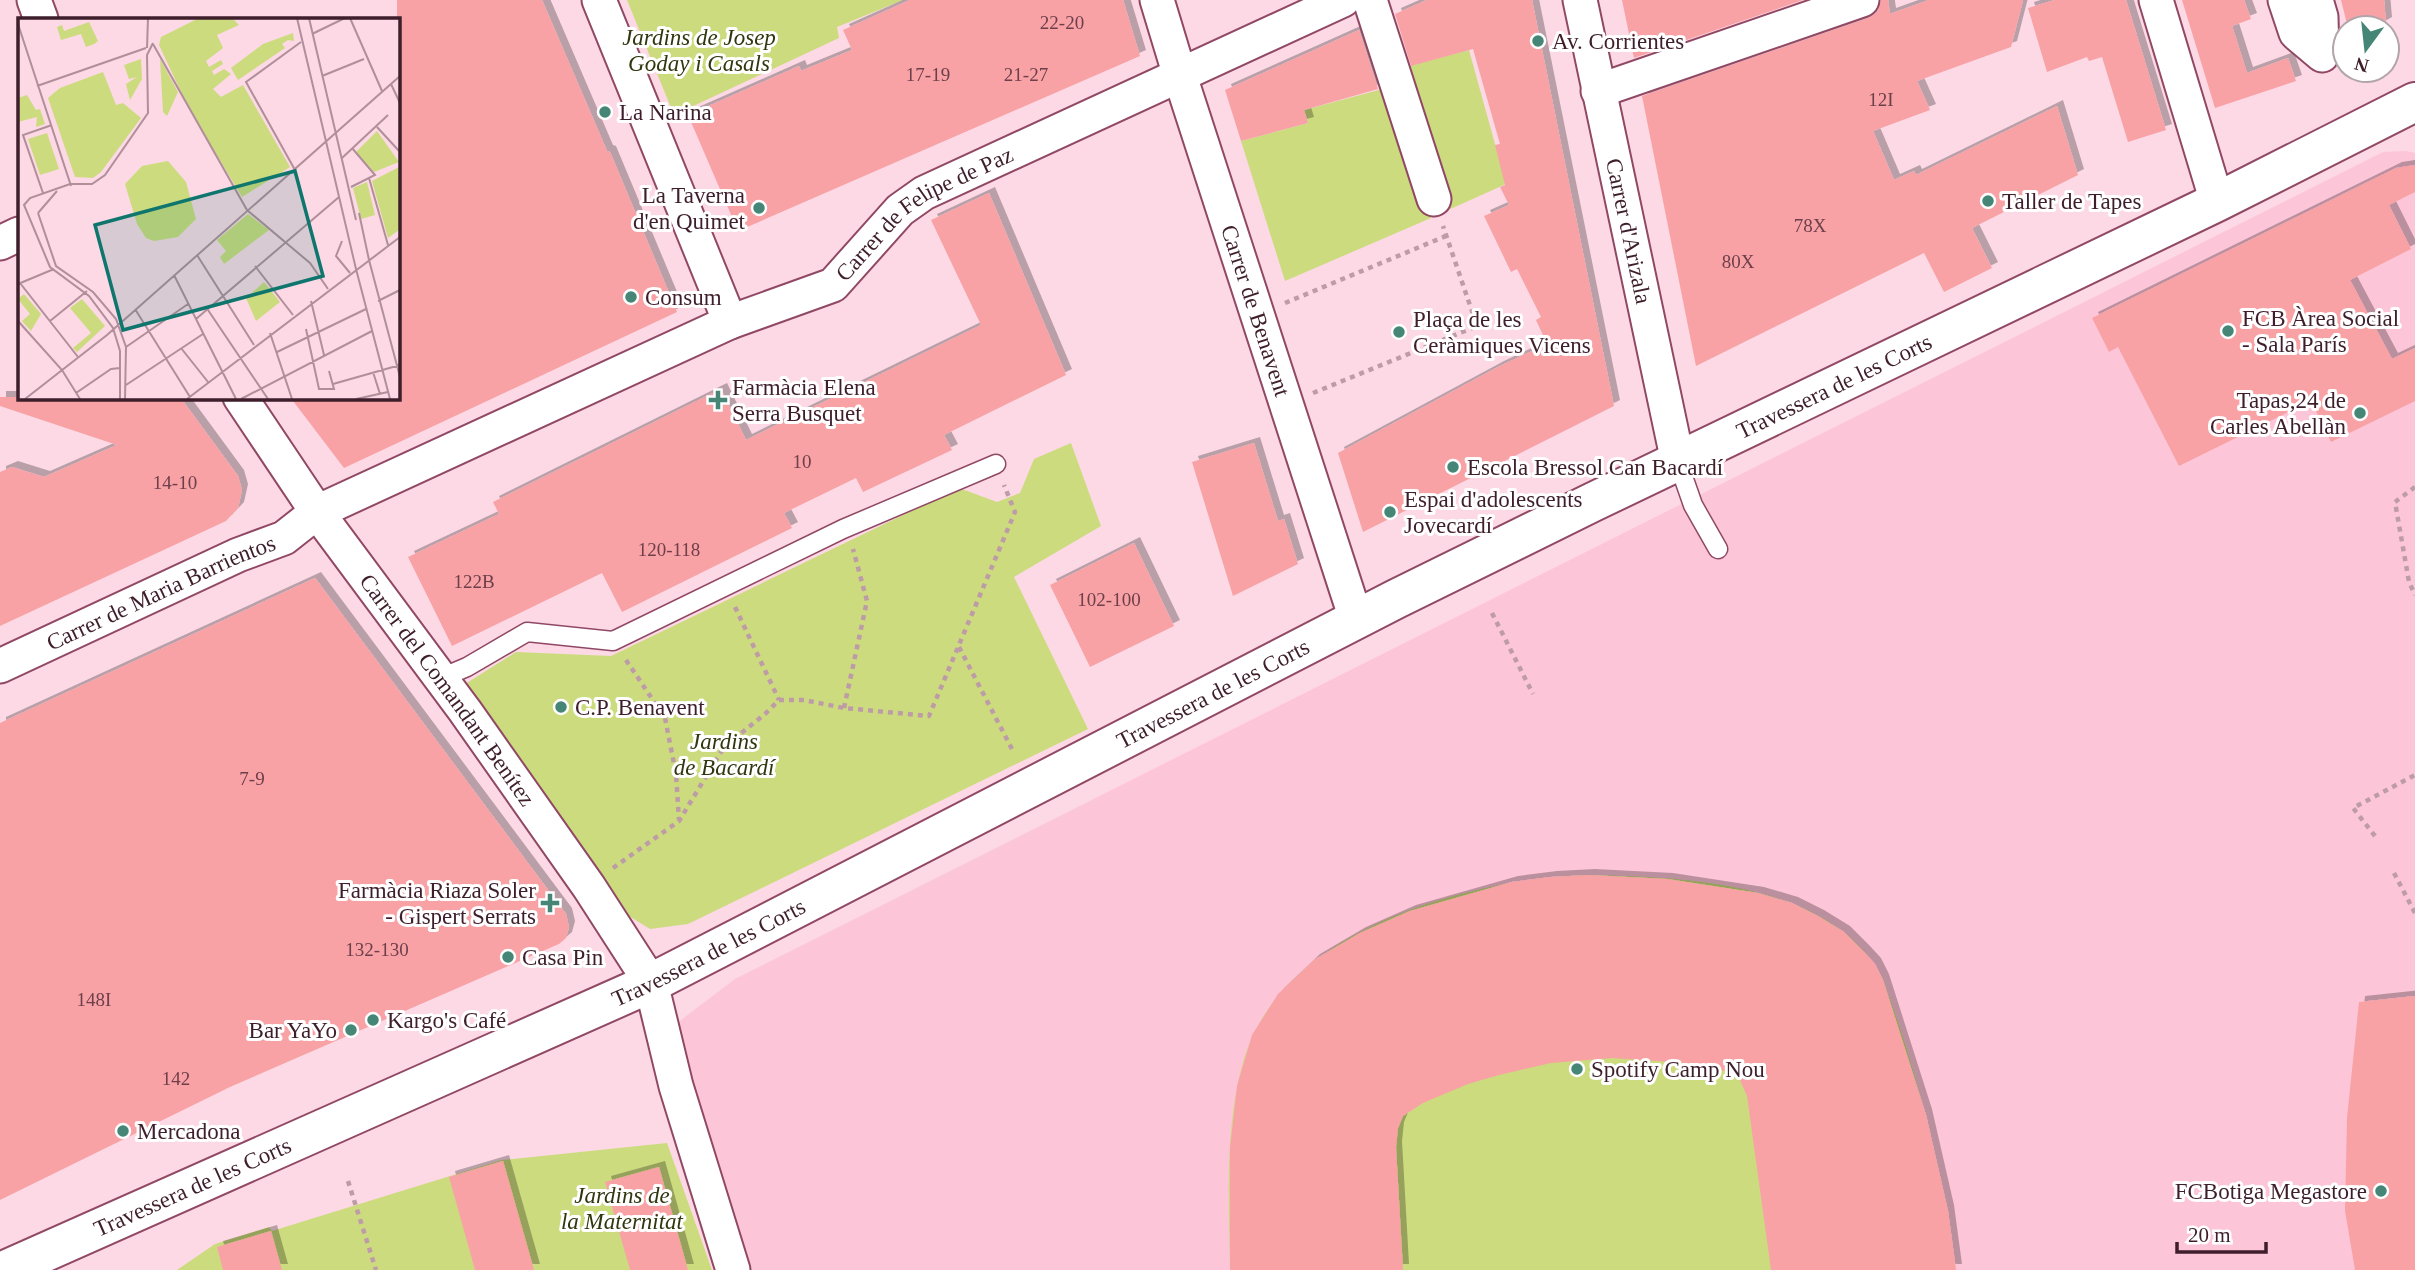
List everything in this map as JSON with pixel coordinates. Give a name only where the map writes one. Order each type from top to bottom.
[{"type":"main road","name":"Travessera de les Corts","points":[[5,1270],[651,983],[1356,620],[2217,202],[2415,102]]},
{"type":"street","points":[[34,0],[41,18]]},
{"type":"street","points":[[599,0],[730,322]]},
{"type":"street","name":"Carrer de Benavent","points":[[1157,0],[1356,620]]},
{"type":"street","name":"Carrer de Felipe de Paz","points":[[317,512],[730,322],[833,285],[900,210],[924,192],[1343,0]]},
{"type":"street","points":[[1370,0],[1436,207]]},
{"type":"street","name":"Carrer d'Arizala","points":[[1580,0],[1678,462]]},
{"type":"street","points":[[1598,91],[1862,0]]},
{"type":"street","points":[[2156,0],[2217,202]]},
{"type":"street","points":[[2285,0],[2296,33],[2322,55],[2320,17],[2316,0]]},
{"type":"street","points":[[0,243],[18,234]]},
{"type":"street","name":"Carrer del Comandant Benítez","points":[[241,399],[317,512],[441,678],[589,887],[651,983],[676,1086],[733,1270]]},
{"type":"street","name":"Carrer de Maria Barrientos","points":[[0,666],[238,555],[284,538],[317,512]]},
{"type":"lane","points":[[1678,462],[1693,505],[1718,549]]},
{"type":"lane","points":[[441,678],[467,667],[527,632],[613,641],[842,528],[996,464]]},
{"type":"path","points":[[1310,394],[1477,326],[1436,207]]},
{"type":"path","points":[[1284,303],[1446,236]]},
{"type":"path","points":[[607,872],[679,821],[724,747],[779,700],[804,699],[844,708],[929,716],[1015,512],[996,464]]},
{"type":"path","points":[[2415,487],[2395,502],[2409,582],[2415,595]]},
{"type":"path","points":[[844,708],[867,601],[852,547]]},
{"type":"path","points":[[735,607],[779,700]]},
{"type":"path","points":[[1492,613],[1532,694]]},
{"type":"path","points":[[958,647],[1014,753]]},
{"type":"path","points":[[626,660],[666,718],[676,774],[679,821]]},
{"type":"path","points":[[2375,836],[2353,808],[2415,775]]},
{"type":"path","points":[[2394,873],[2415,913]]},
{"type":"path","points":[[348,1181],[376,1270]]},
{"type":"shaded area","points":[[2383,152],[2415,153],[2415,1270],[737,1270],[668,1030],[735,979]]},
{"type":"green space","name":"Jardins de Josep Goday i Casals","points":[[627,0],[903,0],[837,27],[839,38],[674,115]]},
{"type":"green space","points":[[1469,50],[1506,184],[1446,211],[1398,69]]},
{"type":"green space","points":[[1390,87],[1431,218],[1285,281],[1241,141],[1308,123],[1304,110]]},
{"type":"green space","name":"Jardins de Bacardí","points":[[1071,443],[1101,526],[1014,577],[1088,729],[688,924],[650,929],[621,911],[462,686],[516,652],[611,656],[959,488],[997,502],[1020,493],[1034,459]]},
{"type":"green space","name":"Spotify Camp Nou","points":[[1589,875],[1669,878],[1754,892],[1794,904],[1830,923],[1860,947],[1883,980],[1918,1087],[1944,1196],[1956,1270],[1230,1270],[1229,1163],[1238,1084],[1244,1059],[1265,1014],[1297,976],[1338,945],[1386,920],[1438,901],[1490,887]]},
{"type":"green space","name":"Jardins de la Maternitat","points":[[667,1143],[712,1270],[177,1270],[215,1244],[269,1227],[272,1231],[502,1160]]},
{"type":"building","points":[[397,0],[542,0],[677,312],[344,468],[292,399],[399,399]]},
{"type":"building","points":[[910,0],[1123,0],[1140,56],[738,231],[688,115],[799,66],[801,71],[852,50],[843,30]]},
{"type":"building","points":[[1427,0],[1532,0],[1614,406],[1363,532],[1338,453],[1498,367],[1547,344],[1536,320],[1541,317],[1517,269],[1511,272],[1484,216],[1509,205],[1500,187],[1505,185],[1495,145],[1500,144],[1473,49],[1411,66],[1395,14]]},
{"type":"building","points":[[1622,0],[1803,0],[1634,58]]},
{"type":"building","points":[[1881,0],[1888,0],[1890,14],[1929,0],[2023,0],[2011,47],[1917,81],[1930,110],[1873,131],[1894,180],[1914,171],[1916,175],[2057,106],[2078,175],[1972,228],[1992,268],[1944,292],[1924,253],[1696,366],[1642,96],[1868,18],[1877,12]]},
{"type":"building","points":[[2055,0],[2126,0],[2166,130],[2128,142],[2102,57],[2089,61],[2087,57],[2047,72],[2028,8]]},
{"type":"building","points":[[2182,0],[2244,0],[2251,19],[2232,26],[2247,73],[2288,58],[2296,81],[2215,108]]},
{"type":"building","points":[[2341,0],[2384,0],[2385,14],[2344,14]]},
{"type":"building","points":[[1359,30],[1378,89],[1304,110],[1308,123],[1241,141],[1225,90]]},
{"type":"building","name":"FCB Àrea Social - Sala París","points":[[2415,165],[2415,192],[2389,205],[2411,249],[2350,280],[2392,359],[2415,348],[2415,401],[2331,442],[2311,401],[2179,466],[2118,347],[2109,352],[2092,318],[2396,168]]},
{"type":"building","points":[[989,193],[1066,375],[944,435],[952,450],[863,492],[856,478],[784,513],[792,528],[622,612],[602,573],[452,646],[408,557],[499,514],[493,502],[721,389],[746,440],[981,325],[931,220]]},
{"type":"building","points":[[0,397],[181,399],[238,476],[242,490],[238,508],[226,521],[0,626],[0,472],[12,467],[44,477],[117,445],[0,406]]},
{"type":"building","points":[[1254,443],[1278,521],[1284,519],[1298,564],[1233,596],[1192,462]]},
{"type":"building","points":[[1134,543],[1174,626],[1090,667],[1050,585]]},
{"type":"building","points":[[315,578],[566,914],[569,927],[566,938],[559,944],[230,1087],[0,1200],[0,723]]},
{"type":"building","name":"Spotify Camp Nou","points":[[1589,875],[1667,879],[1758,893],[1792,903],[1818,916],[1844,932],[1864,952],[1875,964],[1883,980],[1926,1115],[1948,1211],[1956,1270],[1771,1270],[1747,1096],[1739,1078],[1725,1071],[1685,1063],[1612,1058],[1551,1063],[1499,1075],[1468,1084],[1423,1103],[1403,1116],[1398,1128],[1396,1147],[1403,1270],[1230,1270],[1230,1148],[1237,1086],[1252,1035],[1278,994],[1314,960],[1360,933],[1410,911],[1512,882]]},
{"type":"building","points":[[2415,996],[2415,1270],[2355,1270],[2345,1211],[2347,1118],[2359,1002]]},
{"type":"building","points":[[503,1161],[534,1270],[475,1270],[449,1177]]},
{"type":"building","points":[[659,1167],[688,1270],[630,1270],[605,1182]]},
{"type":"building","points":[[271,1231],[282,1270],[223,1270],[217,1247]]},
{"type":"place","name":"Av. Corrientes","points":[[1538,41]]},
{"type":"place","name":"La Narina","points":[[605,112]]},
{"type":"place","name":"Taller de Tapes","points":[[1988,201]]},
{"type":"place","name":"La Taverna d'en Quimet","points":[[759,208]]},
{"type":"place","name":"Consum","points":[[631,297]]},
{"type":"place","name":"FCB Àrea Social - Sala París","points":[[2228,331]]},
{"type":"place","name":"Plaça de les Ceràmiques Vicens","points":[[1399,332]]},
{"type":"place","name":"Farmàcia Elena Serra Busquet","points":[[718,400]]},
{"type":"place","name":"Tapas,24 de Carles Abellàn","points":[[2360,413]]},
{"type":"place","name":"Escola Bressol Can Bacardí","points":[[1453,467]]},
{"type":"place","name":"Espai d'adolescents Jovecardí","points":[[1390,512]]},
{"type":"place","name":"C.P. Benavent","points":[[561,707]]},
{"type":"place","name":"Farmàcia Riaza Soler - Gispert Serrats","points":[[550,903]]},
{"type":"place","name":"Casa Pin","points":[[508,957]]},
{"type":"place","name":"Kargo's Café","points":[[373,1020]]},
{"type":"place","name":"Bar YaYo","points":[[351,1030]]},
{"type":"place","name":"Spotify Camp Nou","points":[[1577,1069]]},
{"type":"place","name":"Mercadona","points":[[123,1131]]},
{"type":"place","name":"FCBotiga Megastore","points":[[2381,1191]]}]
